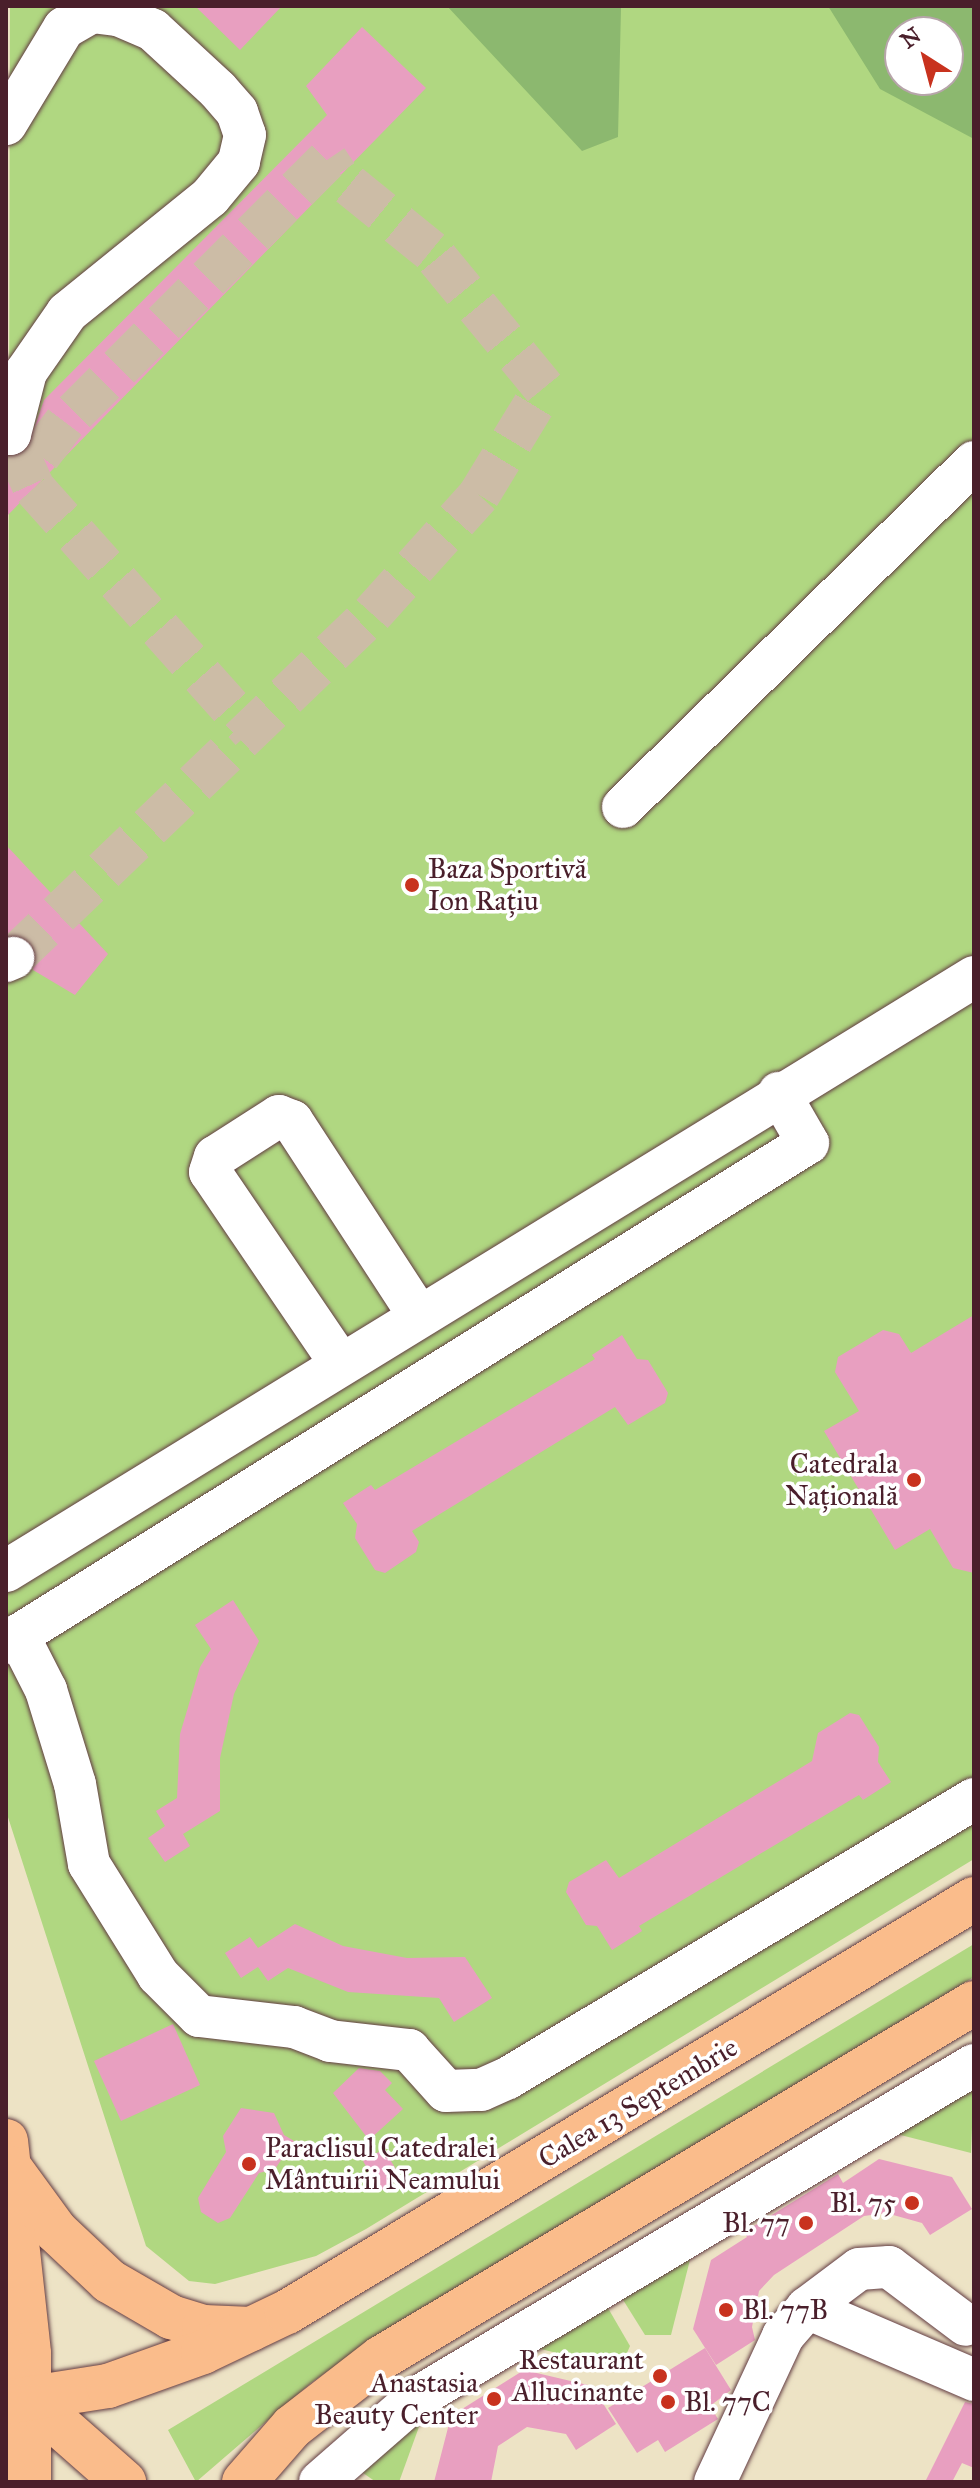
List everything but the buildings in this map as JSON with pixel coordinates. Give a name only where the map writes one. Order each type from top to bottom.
[{"type":"main road","name":"Calea 13 Septembrie","points":[[19,2402],[159,2370],[251,2329],[384,2256],[974,1899]]},
{"type":"main road","points":[[244,2482],[292,2427],[381,2358],[974,2003]]},
{"type":"main road","points":[[9,2181],[109,2281],[171,2317],[204,2327],[251,2329]]},
{"type":"main road","points":[[9,2181],[19,2402],[29,2482]]},
{"type":"main road","points":[[19,2402],[124,2482]]},
{"type":"street","points":[[6,124],[64,28],[92,12],[118,15],[153,30],[218,90],[237,112],[245,135],[239,162],[210,197],[67,313],[26,372],[10,434],[6,432]]},
{"type":"street","points":[[623,807],[974,462]]},
{"type":"street","points":[[6,1571],[418,1314],[974,977]]},
{"type":"street","points":[[779,1093],[808,1143],[12,1639],[46,1690],[71,1770],[89,1864],[158,1975],[199,2016],[294,2027],[330,2041],[409,2050],[446,2091],[481,2090],[508,2078],[974,1799]]},
{"type":"street","points":[[340,1363],[210,1172],[215,1157],[279,1116],[292,1121],[418,1314]]},
{"type":"street","points":[[320,2482],[415,2399],[974,2065]]},
{"type":"street","points":[[715,2482],[783,2336],[807,2308],[859,2269],[874,2265],[889,2267],[970,2322],[960,2373],[807,2308]]},
{"type":"green space","points":[[10,6],[974,6],[974,1859],[366,2229],[316,2256],[215,2284],[189,2281],[146,2246],[6,1811]]},
{"type":"green space","points":[[447,6],[631,6],[621,8],[618,137],[582,151]]},
{"type":"green space","points":[[828,6],[974,6],[974,139],[893,96],[964,96],[964,16],[884,16],[884,91]]},
{"type":"green space","points":[[974,1944],[974,1977],[385,2332],[312,2382],[196,2482],[168,2430]]},
{"type":"green space","points":[[974,2077],[971,2153],[885,2131]]},
{"type":"green space","points":[[695,2240],[671,2335],[645,2335],[615,2287]]},
{"type":"green space","points":[[601,2296],[630,2346],[620,2369],[521,2344]]},
{"type":"green space","points":[[428,2402],[399,2482],[376,2482],[353,2466]]},
{"type":"tunnel","points":[[13,958],[372,614],[479,495],[544,388],[431,251],[337,175],[327,160],[65,422],[27,472]]},
{"type":"tunnel","points":[[15,446],[34,488],[251,731]]},
{"type":"place","name":"Baza Sportivă Ion Rațiu","points":[[412,885]]},
{"type":"place","name":"Catedrala Națională","points":[[914,1480]]},
{"type":"place","name":"Paraclisul Catedralei Mântuirii Neamului","points":[[249,2164]]},
{"type":"place","name":"Bl. 75","points":[[912,2203]]},
{"type":"place","name":"Bl. 77","points":[[806,2223]]},
{"type":"place","name":"Bl. 77B","points":[[726,2310]]},
{"type":"place","name":"Restaurant Allucinante","points":[[660,2376]]},
{"type":"place","name":"Anastasia Beauty Center","points":[[494,2399]]},
{"type":"place","name":"Bl. 77C","points":[[668,2402]]}]
